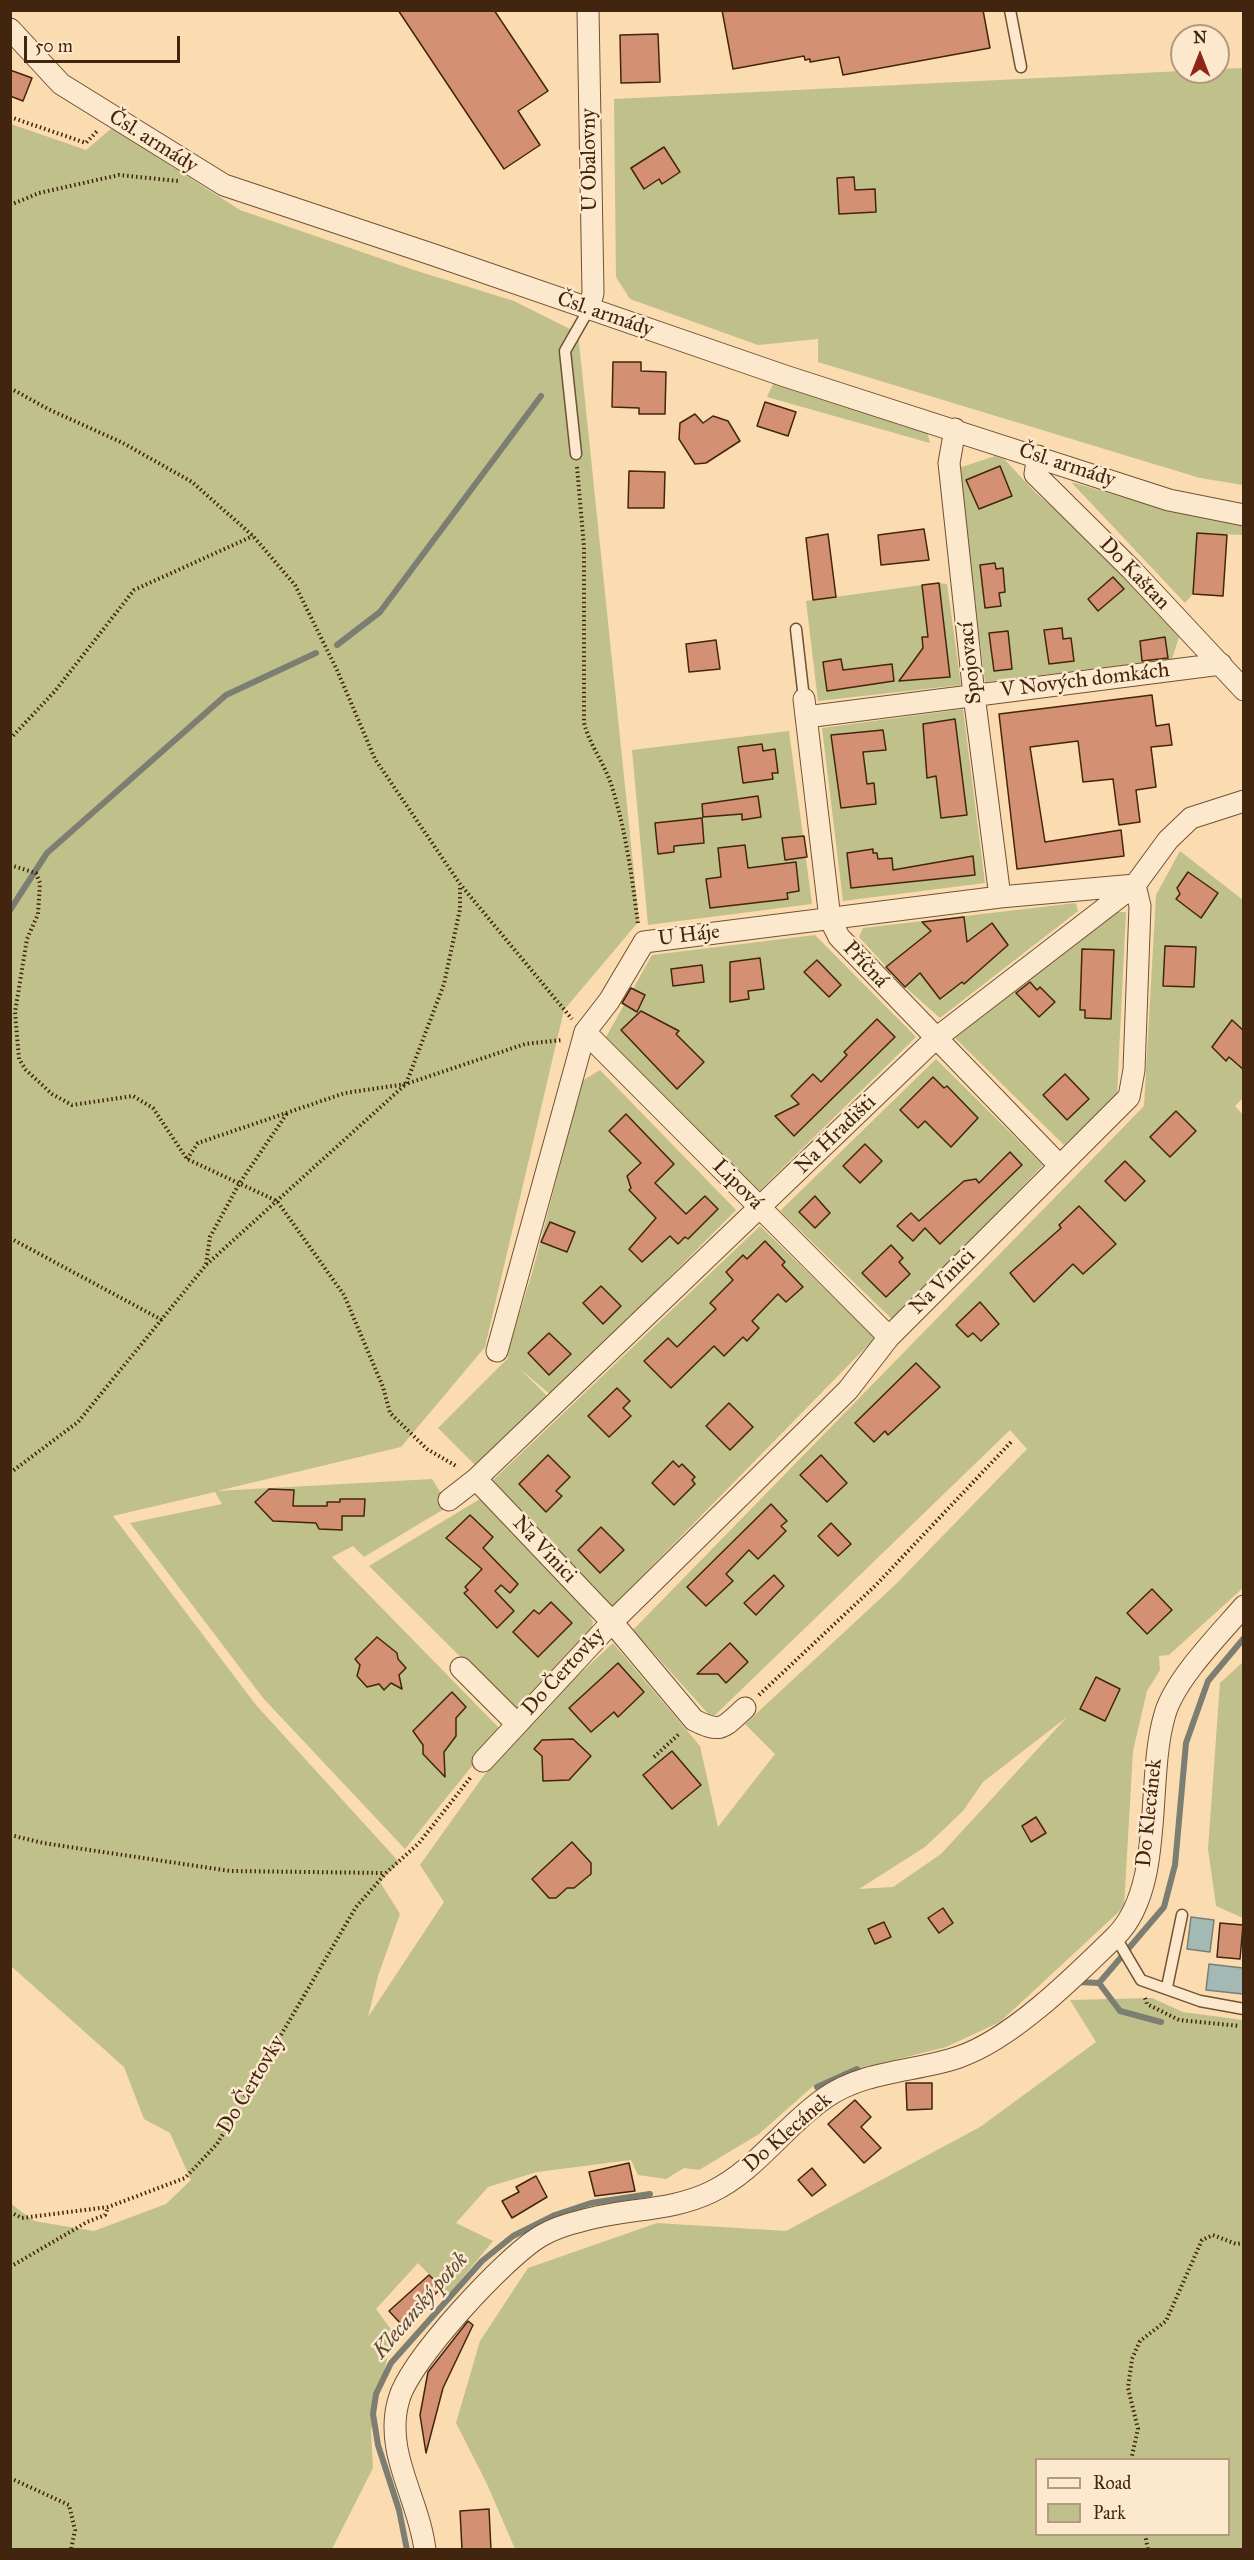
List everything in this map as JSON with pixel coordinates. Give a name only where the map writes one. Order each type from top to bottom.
[{"type":"street","name":"U Obalovny","points":[[588,10],[593,293],[589,309]]},
{"type":"street","name":"Čsl. armády","points":[[10,29],[61,84],[126,127],[224,185],[784,376],[955,429],[1169,500],[1244,515]]},
{"type":"street","name":"Spojovací","points":[[955,429],[949,463],[974,695],[1000,897]]},
{"type":"street","name":"Do Kaštan","points":[[1038,456],[1035,474],[1131,569],[1244,690]]},
{"type":"street","name":"V Nových domkách","points":[[805,708],[974,695],[1221,664]]},
{"type":"street","name":"Příčná","points":[[805,708],[830,919],[839,937],[1060,1166]]},
{"type":"street","name":"Na Hradišti","points":[[449,1500],[476,1479],[935,1039],[1135,885],[1168,840],[1191,818],[1244,801]]},
{"type":"street","name":"U Háje","points":[[497,1351],[585,1032],[609,1001],[644,942],[1000,897],[1135,885]]},
{"type":"street","name":"Na Vinici","points":[[612,1622],[848,1390],[889,1337],[1129,1097],[1134,1070],[1140,906],[1135,885]]},
{"type":"street","name":"Lipová","points":[[585,1032],[889,1337]]},
{"type":"street","name":"Na Vinici","points":[[476,1479],[612,1622],[694,1720]]},
{"type":"street","name":"Do Klecánek","points":[[425,2550],[423,2532],[396,2450],[394,2418],[399,2397],[407,2378],[423,2357],[492,2277],[518,2252],[543,2235],[583,2220],[671,2206],[702,2197],[728,2184],[824,2099],[840,2089],[875,2076],[959,2057],[996,2040],[1024,2020],[1128,1923],[1140,1899],[1149,1847],[1155,1759],[1166,1710],[1198,1658],[1244,1606]]},
{"type":"street","name":"Do Čertovky","points":[[483,1761],[612,1622]]},
{"type":"street","name":"Do Čertovky","points":[[461,1668],[516,1723]]},
{"type":"street","points":[[694,1720],[712,1729],[725,1726],[745,1708]]},
{"type":"lane","points":[[1010,10],[1021,67]]},
{"type":"lane","points":[[576,454],[565,351],[589,309]]},
{"type":"lane","points":[[796,630],[805,708]]},
{"type":"lane","points":[[1167,1987],[1182,1915]]},
{"type":"lane","points":[[1115,1936],[1141,1980],[1167,1987],[1200,2001],[1244,2009]]},
{"type":"path","points":[[10,117],[86,143],[104,124],[126,127]]},
{"type":"path","points":[[10,205],[39,193],[118,175],[189,182]]},
{"type":"path","points":[[10,388],[123,443],[192,482],[253,536],[295,585],[337,670],[375,759],[460,884],[493,928],[585,1032],[572,1039],[525,1044],[406,1084],[345,1093],[198,1143],[187,1159]]},
{"type":"path","points":[[576,454],[584,547],[584,723],[589,741],[611,783],[627,839],[639,927],[644,942]]},
{"type":"path","points":[[10,739],[55,691],[134,590],[253,536]]},
{"type":"path","points":[[10,865],[36,873],[40,883],[38,914],[27,939],[15,1012],[19,1059],[26,1070],[52,1094],[72,1105],[133,1096],[153,1108],[187,1159],[277,1201],[344,1295],[383,1387],[390,1413],[427,1449],[476,1479]]},
{"type":"path","points":[[10,1473],[78,1422],[206,1265],[406,1084],[444,984],[460,909],[460,884]]},
{"type":"path","points":[[206,1265],[210,1237],[239,1184],[288,1112]]},
{"type":"path","points":[[10,1238],[162,1320]]},
{"type":"path","points":[[745,1708],[876,1585],[1012,1441]]},
{"type":"path","points":[[654,1757],[694,1720]]},
{"type":"path","name":"Do Čertovky","points":[[10,2212],[22,2218],[108,2207],[185,2178],[217,2144],[356,1907],[386,1873],[419,1843],[483,1761]]},
{"type":"path","points":[[10,1836],[230,1871],[386,1873]]},
{"type":"path","points":[[10,2267],[87,2222],[105,2215],[108,2207]]},
{"type":"path","points":[[1131,2458],[1138,2429],[1128,2388],[1132,2359],[1140,2341],[1166,2321],[1202,2240],[1213,2235],[1236,2244],[1244,2242]]},
{"type":"path","points":[[10,2478],[69,2505],[75,2530],[71,2550]]},
{"type":"green space","points":[[1243,68],[1243,485],[1200,478],[818,362],[818,339],[758,345],[630,299],[616,277],[614,99],[1170,72],[1170,84],[1230,84],[1230,69]]},
{"type":"green space","points":[[11,124],[86,150],[112,128],[240,210],[414,270],[514,301],[578,333],[639,921],[564,1010],[485,1347],[401,1447],[217,1491],[432,1479],[449,1506],[364,1557],[353,1546],[332,1557],[501,1730],[405,1849],[263,1698],[130,1523],[222,1504],[215,1492],[113,1516],[256,1705],[399,1862],[380,1882],[400,1914],[378,1976],[368,2017],[444,1902],[420,1865],[482,1778],[528,1722],[613,1643],[700,1746],[718,1827],[775,1754],[745,1724],[895,1585],[1027,1449],[1010,1430],[712,1718],[633,1630],[1144,1106],[1156,895],[1180,851],[1243,900],[1244,1097],[1235,1106],[1244,1116],[1244,1587],[1169,1655],[1159,1656],[1160,1670],[1147,1691],[1133,1751],[1124,1907],[1000,2022],[946,2047],[886,2062],[812,2087],[759,2134],[699,2170],[684,2168],[666,2179],[638,2175],[631,2160],[537,2172],[488,2187],[456,2223],[493,2241],[450,2293],[442,2288],[418,2263],[376,2309],[393,2332],[371,2431],[373,2468],[332,2549],[11,2549],[10,2203],[34,2221],[94,2231],[166,2204],[191,2180],[170,2133],[144,2119],[124,2067],[11,1966]],"holes":[[[1067,1717],[941,1854],[893,1887],[859,1889],[925,1847],[963,1811],[983,1782]],[[1036,1817],[1046,1833],[1032,1842],[1022,1826]],[[943,1908],[953,1923],[939,1933],[929,1918]]]},
{"type":"green space","points":[[774,382],[927,431],[930,443],[767,397]]},
{"type":"green space","points":[[995,456],[1004,459],[1036,493],[1087,537],[1122,572],[1179,637],[1172,659],[985,682],[959,468]]},
{"type":"green space","points":[[1071,482],[1174,512],[1243,524],[1243,535],[1197,533],[1193,594],[1185,603]]},
{"type":"green space","points":[[939,583],[947,584],[961,685],[818,701],[806,601],[922,585],[927,622],[944,620]]},
{"type":"green space","points":[[963,709],[985,883],[843,901],[822,728]]},
{"type":"green space","points":[[789,731],[812,904],[648,925],[632,750]]},
{"type":"green space","points":[[1076,903],[1078,911],[940,1018],[905,987],[859,937],[863,928]]},
{"type":"green space","points":[[1117,912],[1126,912],[1117,1095],[1064,1145],[955,1038]]},
{"type":"green space","points":[[815,935],[916,1037],[758,1192],[606,1037],[652,955]]},
{"type":"green space","points":[[936,1059],[1043,1165],[894,1321],[780,1211]]},
{"type":"green space","points":[[600,1070],[736,1210],[552,1396],[519,1368],[548,1397],[478,1468],[438,1428],[508,1358],[507,1353],[533,1270],[582,1081]]},
{"type":"green space","points":[[760,1226],[875,1338],[611,1608],[490,1483]]},
{"type":"green space","points":[[480,1499],[585,1607],[593,1622],[591,1634],[520,1708],[512,1708],[369,1566]]},
{"type":"green space","points":[[1243,1662],[1243,1918],[1216,1906],[1208,1849],[1220,1683]]},
{"type":"green space","points":[[1152,1998],[1183,2012],[1243,2020],[1243,2549],[515,2549],[487,2484],[456,2423],[480,2341],[528,2268],[657,2223],[786,2231],[980,2127],[1096,2042],[1070,2000]]},
{"type":"water","points":[[1191,1917],[1214,1920],[1210,1952],[1187,1949]]},
{"type":"water","points":[[1209,1964],[1243,1968],[1243,1994],[1206,1990]]},
{"type":"building","points":[[398,10],[494,10],[548,91],[518,111],[540,145],[504,169]]},
{"type":"building","points":[[722,10],[983,10],[990,48],[843,75],[839,57],[810,62],[810,59],[805,60],[804,56],[733,69]]},
{"type":"building","points":[[658,34],[660,82],[621,83],[620,35]]},
{"type":"building","points":[[10,70],[32,78],[23,101],[10,96]]},
{"type":"building","points":[[664,147],[680,172],[662,184],[659,179],[644,189],[631,168]]},
{"type":"building","points":[[854,177],[855,190],[875,189],[876,212],[839,214],[837,178]]},
{"type":"building","points":[[613,362],[641,362],[641,371],[666,372],[665,414],[639,414],[639,408],[612,407]]},
{"type":"building","points":[[765,402],[796,412],[788,436],[757,426]]},
{"type":"building","points":[[695,414],[703,423],[713,416],[728,421],[740,441],[706,463],[695,464],[679,439],[680,423]]},
{"type":"building","points":[[1000,466],[1012,496],[979,509],[966,480]]},
{"type":"building","points":[[629,471],[665,472],[664,508],[628,508]]},
{"type":"building","points":[[924,529],[929,560],[881,565],[878,535]]},
{"type":"building","points":[[1197,533],[1227,535],[1223,596],[1193,594]]},
{"type":"building","points":[[828,534],[836,597],[813,600],[806,538]]},
{"type":"building","points":[[995,563],[996,569],[1003,568],[1005,592],[999,593],[1001,606],[985,608],[980,565]]},
{"type":"building","points":[[1113,577],[1124,589],[1098,611],[1088,599]]},
{"type":"building","points":[[939,583],[950,677],[899,681],[923,648],[922,637],[928,637],[922,585]]},
{"type":"building","points":[[1062,628],[1063,639],[1071,638],[1074,661],[1049,664],[1044,630]]},
{"type":"building","points":[[1008,631],[1012,669],[994,671],[989,633]]},
{"type":"building","points":[[1165,637],[1168,658],[1142,661],[1140,641]]},
{"type":"building","points":[[716,640],[720,669],[689,672],[686,644]]},
{"type":"building","points":[[841,659],[843,670],[892,664],[894,681],[827,691],[823,662]]},
{"type":"building","points":[[1152,695],[1156,726],[1169,724],[1172,745],[1151,747],[1156,787],[1136,790],[1140,822],[1119,825],[1113,779],[1083,782],[1078,741],[1030,747],[1045,842],[1121,830],[1124,856],[1017,869],[999,714]]},
{"type":"building","points":[[955,719],[967,815],[941,818],[936,776],[927,778],[923,724]]},
{"type":"building","points":[[883,730],[886,750],[863,752],[867,784],[874,783],[876,804],[841,808],[831,735]]},
{"type":"building","points":[[762,744],[763,751],[775,749],[778,773],[772,773],[773,779],[743,783],[738,747]]},
{"type":"building","points":[[758,796],[761,817],[742,820],[742,814],[703,817],[702,804]]},
{"type":"building","points":[[702,818],[704,843],[674,846],[674,852],[658,854],[655,823]]},
{"type":"building","points":[[804,836],[807,857],[785,860],[782,838]]},
{"type":"building","points":[[745,845],[748,868],[796,862],[799,891],[787,893],[788,899],[710,908],[706,879],[721,877],[718,848]]},
{"type":"building","points":[[873,849],[878,859],[892,858],[893,870],[973,856],[975,875],[851,888],[847,853]]},
{"type":"building","points":[[1188,872],[1218,893],[1201,918],[1176,899],[1180,894],[1177,888]]},
{"type":"building","points":[[964,917],[967,942],[992,923],[1008,945],[964,984],[962,982],[940,999],[920,973],[905,987],[886,967],[931,931],[922,922]]},
{"type":"building","points":[[1165,946],[1196,947],[1194,987],[1163,986]]},
{"type":"building","points":[[1082,949],[1114,950],[1111,1019],[1085,1018],[1085,1010],[1080,1010]]},
{"type":"building","points":[[760,958],[764,989],[748,991],[749,999],[730,1002],[730,962]]},
{"type":"building","points":[[817,960],[841,985],[829,997],[804,972]]},
{"type":"building","points":[[702,965],[704,982],[673,986],[671,969]]},
{"type":"building","points":[[1030,982],[1037,990],[1040,987],[1055,1002],[1039,1017],[1016,993]]},
{"type":"building","points":[[631,988],[645,995],[637,1012],[622,1003]]},
{"type":"building","points":[[641,1011],[679,1031],[676,1034],[704,1062],[677,1089],[621,1030]]},
{"type":"building","points":[[877,1019],[895,1037],[794,1136],[775,1116],[799,1104],[791,1096],[813,1074],[821,1082],[847,1055],[844,1052]]},
{"type":"building","points":[[1232,1020],[1244,1031],[1244,1070],[1229,1057],[1226,1061],[1212,1047]]},
{"type":"building","points":[[1065,1074],[1089,1099],[1067,1120],[1043,1095]]},
{"type":"building","points":[[933,1077],[944,1088],[947,1086],[978,1118],[951,1147],[925,1121],[918,1128],[900,1110]]},
{"type":"building","points":[[1176,1111],[1196,1131],[1170,1157],[1150,1137]]},
{"type":"building","points":[[626,1114],[674,1164],[655,1183],[686,1214],[705,1196],[718,1209],[688,1239],[685,1237],[678,1244],[670,1236],[642,1262],[629,1249],[656,1218],[629,1190],[631,1188],[627,1176],[641,1163],[609,1131]]},
{"type":"building","points":[[865,1144],[882,1161],[860,1183],[843,1166]]},
{"type":"building","points":[[1010,1152],[1022,1165],[940,1244],[925,1228],[913,1241],[897,1226],[911,1213],[919,1221],[964,1181],[976,1179],[979,1183]]},
{"type":"building","points":[[1125,1161],[1145,1181],[1125,1201],[1105,1181]]},
{"type":"building","points":[[815,1196],[830,1213],[815,1228],[799,1212]]},
{"type":"building","points":[[1079,1206],[1116,1244],[1083,1274],[1073,1264],[1034,1302],[1010,1273],[1061,1228],[1059,1225]]},
{"type":"building","points":[[550,1222],[575,1232],[567,1252],[541,1242]]},
{"type":"building","points":[[765,1241],[785,1262],[782,1265],[803,1287],[786,1302],[778,1294],[752,1321],[759,1328],[747,1341],[743,1337],[724,1356],[714,1346],[671,1388],[644,1361],[668,1338],[677,1347],[716,1309],[710,1303],[733,1280],[726,1272],[743,1255],[747,1259]]},
{"type":"building","points":[[891,1245],[903,1258],[899,1262],[910,1274],[886,1297],[862,1273]]},
{"type":"building","points":[[601,1286],[621,1306],[603,1324],[583,1303]]},
{"type":"building","points":[[980,1302],[999,1324],[981,1341],[973,1333],[968,1337],[956,1325]]},
{"type":"building","points":[[549,1333],[571,1354],[549,1375],[528,1353]]},
{"type":"building","points":[[916,1363],[940,1387],[888,1435],[885,1431],[874,1442],[855,1423]]},
{"type":"building","points":[[617,1388],[630,1401],[623,1408],[631,1416],[609,1437],[588,1416]]},
{"type":"building","points":[[729,1403],[753,1427],[730,1450],[706,1426]]},
{"type":"building","points":[[548,1455],[570,1477],[556,1491],[562,1496],[546,1512],[519,1484]]},
{"type":"building","points":[[821,1455],[847,1483],[827,1502],[800,1475]]},
{"type":"building","points":[[673,1461],[679,1467],[682,1464],[695,1477],[692,1480],[695,1484],[674,1505],[652,1483]]},
{"type":"building","points":[[269,1489],[294,1490],[293,1506],[327,1506],[327,1502],[340,1502],[340,1499],[365,1499],[364,1516],[342,1516],[342,1530],[319,1529],[316,1523],[273,1521],[255,1502]]},
{"type":"building","points":[[771,1504],[787,1521],[781,1526],[786,1531],[758,1559],[749,1550],[726,1574],[733,1581],[706,1606],[687,1587]]},
{"type":"building","points":[[470,1515],[493,1537],[483,1548],[518,1584],[510,1593],[501,1585],[495,1591],[514,1611],[497,1628],[464,1593],[468,1590],[465,1587],[482,1569],[446,1538]]},
{"type":"building","points":[[831,1523],[851,1544],[838,1556],[818,1536]]},
{"type":"building","points":[[601,1527],[624,1550],[600,1573],[578,1550]]},
{"type":"building","points":[[774,1575],[784,1586],[756,1615],[744,1603]]},
{"type":"building","points":[[1152,1589],[1172,1610],[1147,1634],[1127,1613]]},
{"type":"building","points":[[551,1602],[572,1623],[538,1657],[513,1632],[534,1610],[539,1614]]},
{"type":"building","points":[[377,1637],[397,1653],[398,1659],[406,1668],[399,1675],[402,1689],[391,1683],[384,1690],[379,1684],[367,1687],[357,1676],[360,1665],[355,1659]]},
{"type":"building","points":[[730,1643],[748,1662],[726,1683],[718,1674],[697,1674]]},
{"type":"building","points":[[618,1663],[644,1692],[618,1717],[614,1712],[591,1732],[569,1708]]},
{"type":"building","points":[[1096,1677],[1120,1689],[1105,1721],[1080,1709]]},
{"type":"building","points":[[452,1692],[466,1707],[456,1718],[456,1736],[444,1752],[445,1777],[423,1754],[423,1745],[413,1731]]},
{"type":"building","points":[[573,1739],[591,1756],[569,1780],[543,1781],[542,1756],[534,1749],[542,1740]]},
{"type":"building","points":[[672,1751],[701,1785],[672,1809],[643,1775]]},
{"type":"building","points":[[1036,1817],[1046,1833],[1031,1842],[1022,1826]]},
{"type":"building","points":[[572,1842],[591,1863],[591,1874],[574,1888],[567,1888],[556,1898],[549,1898],[532,1879]]},
{"type":"building","points":[[943,1908],[953,1923],[939,1933],[928,1918]]},
{"type":"building","points":[[884,1922],[891,1937],[875,1944],[868,1929]]},
{"type":"building","points":[[1220,1923],[1243,1925],[1240,1959],[1217,1957]]},
{"type":"building","points":[[906,2083],[932,2083],[932,2109],[907,2110]]},
{"type":"building","points":[[855,2100],[871,2117],[861,2127],[881,2148],[864,2163],[828,2124]]},
{"type":"building","points":[[629,2163],[635,2191],[595,2196],[589,2172]]},
{"type":"building","points":[[812,2168],[826,2185],[812,2196],[798,2180]]},
{"type":"building","points":[[536,2176],[547,2197],[512,2218],[502,2201],[519,2192],[516,2187]]},
{"type":"building","points":[[429,2275],[442,2288],[401,2324],[389,2311]]},
{"type":"building","points":[[468,2321],[473,2325],[443,2388],[426,2453],[420,2415],[428,2372]]},
{"type":"building","points":[[489,2509],[491,2550],[462,2550],[460,2511]]},
{"type":"waterway","points":[[337,645],[380,612],[541,396]]},
{"type":"waterway","points":[[10,910],[47,853],[226,695],[316,653]]},
{"type":"waterway","points":[[1099,1983],[1164,1907],[1175,1865],[1186,1743],[1208,1681],[1244,1638]]},
{"type":"waterway","name":"Klecanský potok","points":[[1077,1982],[1099,1983],[1120,2011],[1161,2022]]},
{"type":"waterway","name":"Klecanský potok","points":[[817,2087],[857,2069]]},
{"type":"waterway","name":"Klecanský potok","points":[[407,2550],[399,2510],[378,2445],[373,2414],[376,2394],[391,2363],[482,2261],[513,2236],[555,2215],[591,2203],[650,2194]]}]
